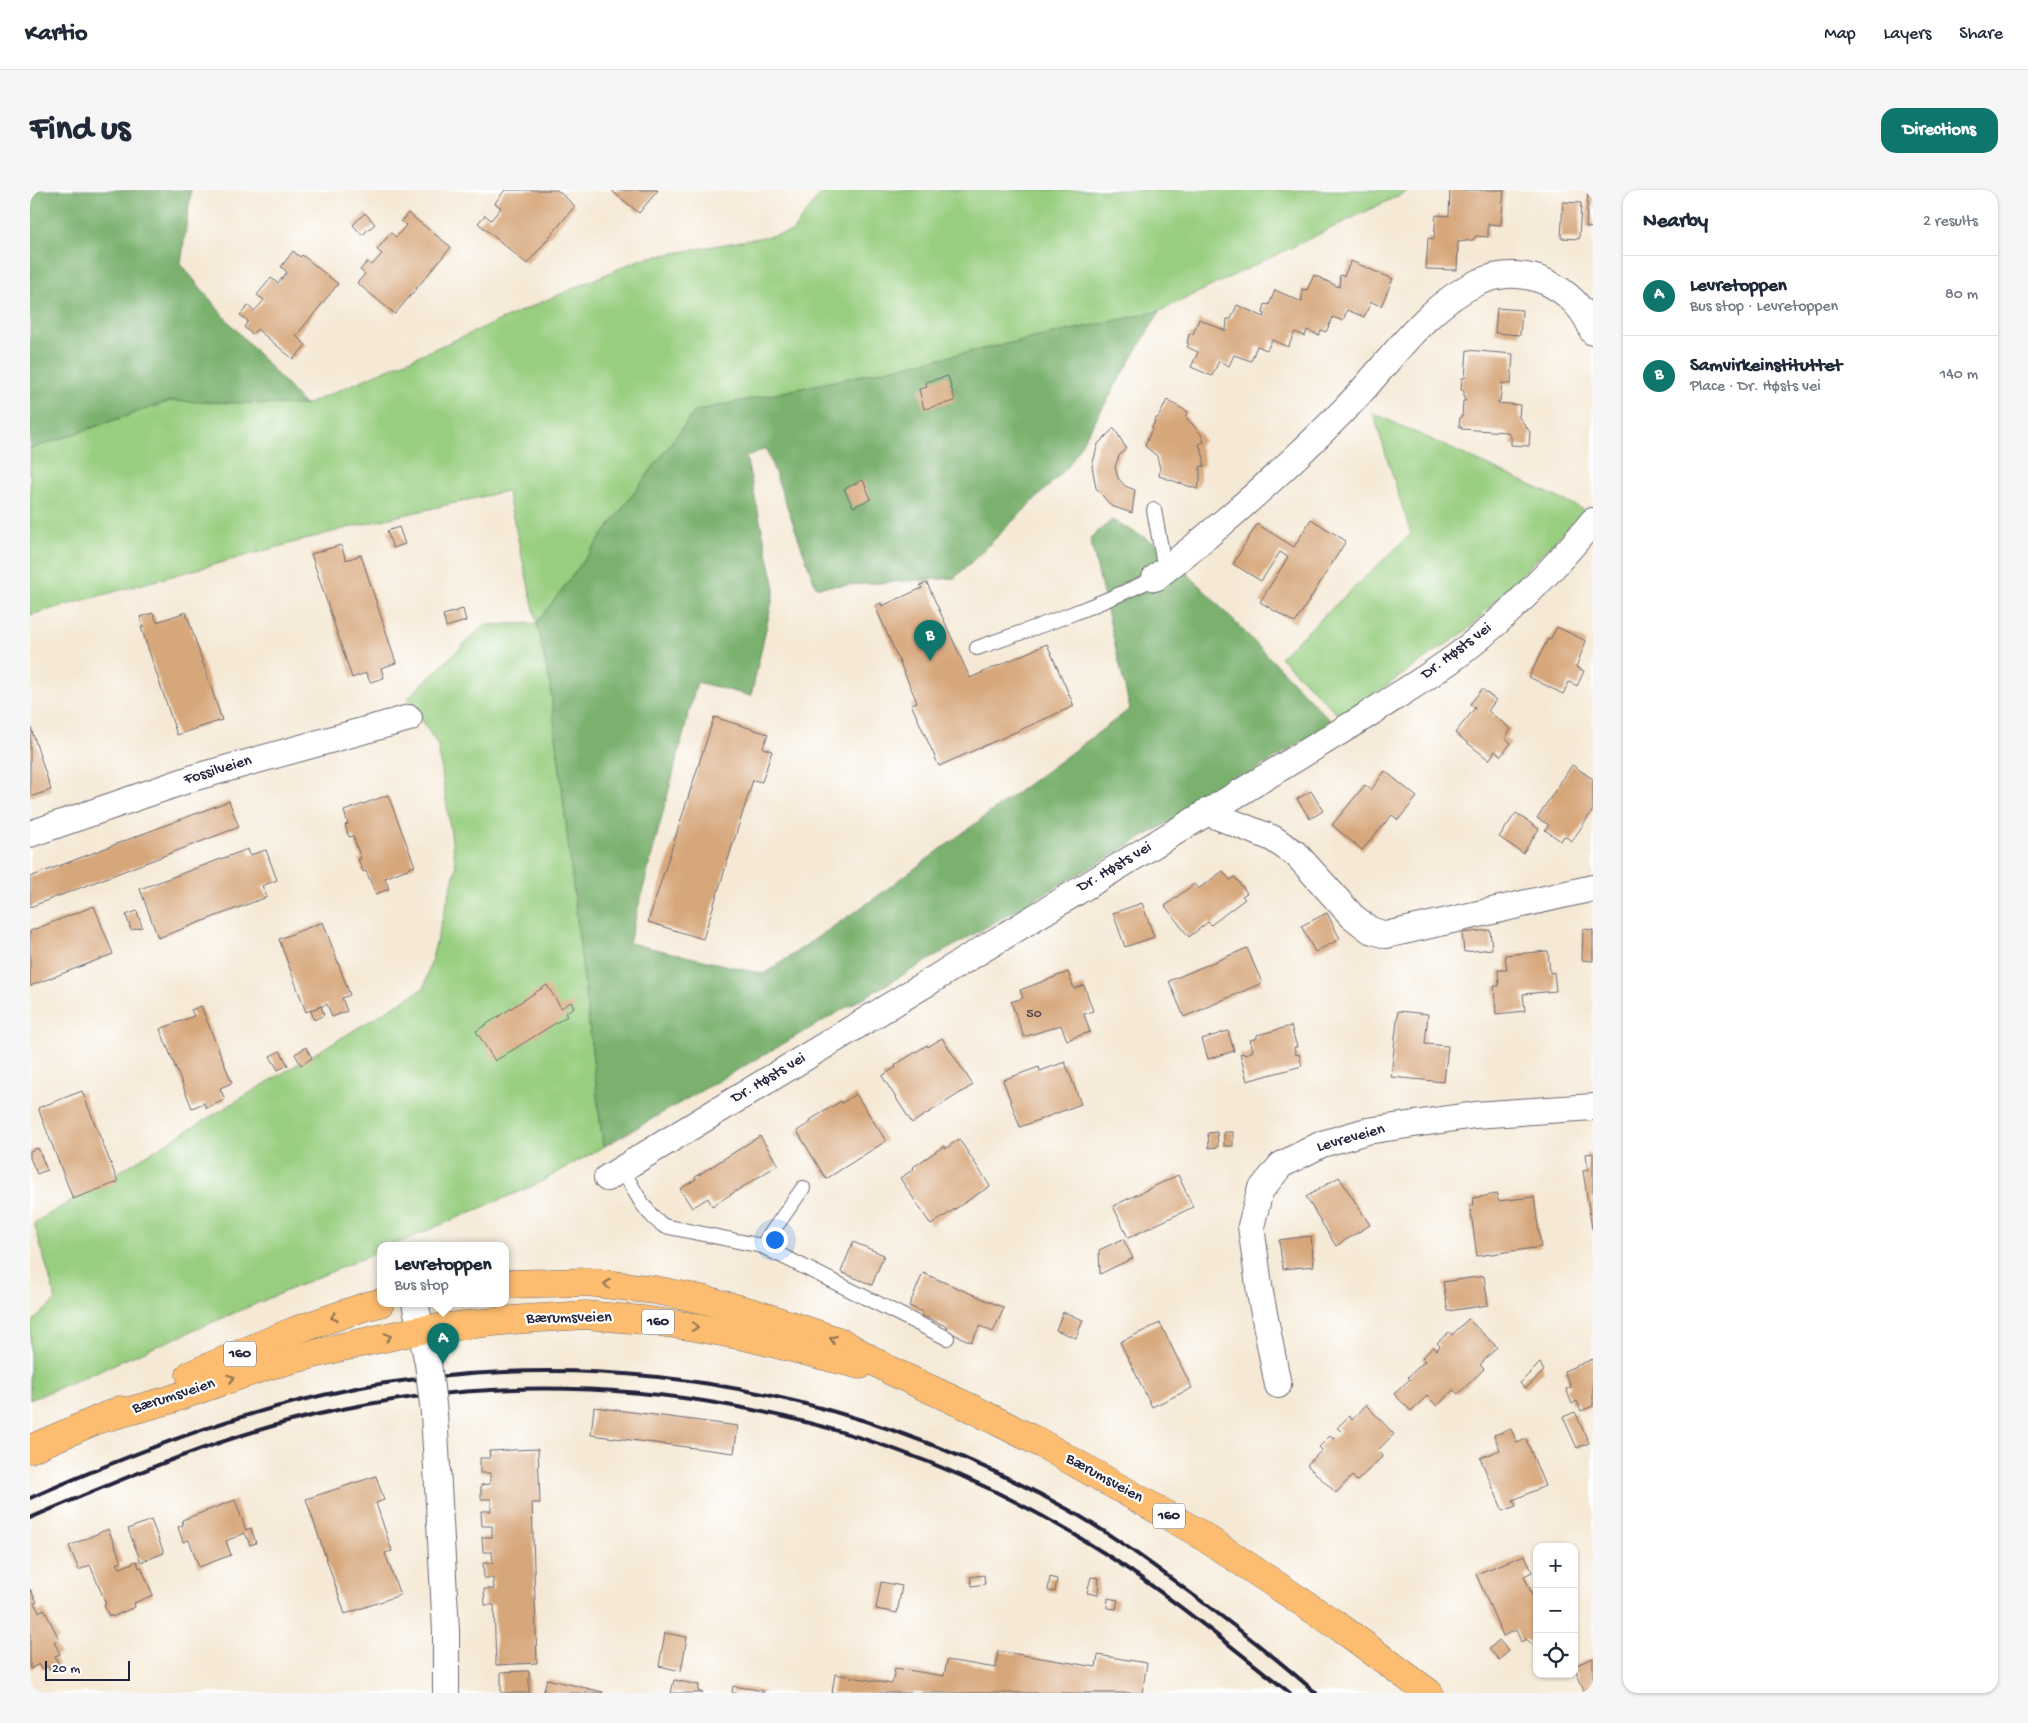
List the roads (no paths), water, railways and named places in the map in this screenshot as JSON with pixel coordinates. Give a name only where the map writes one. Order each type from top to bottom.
[{"type":"main road","name":"Bærumsveien","points":[[509,1284],[588,1282],[655,1290],[706,1300],[763,1316],[841,1342],[890,1371],[975,1410],[1042,1444],[1195,1531],[1333,1622],[1429,1693]]},
{"type":"main road","name":"Bærumsveien","points":[[30,1449],[104,1418],[186,1376],[294,1331],[377,1304]]},
{"type":"main road","name":"Bærumsveien","points":[[104,1418],[169,1400],[267,1366],[420,1330],[512,1320],[576,1316],[623,1318],[695,1327],[748,1337],[795,1348],[834,1360],[890,1371]]},
{"type":"street","points":[[1160,574],[1218,529],[1286,467],[1346,408],[1421,325],[1450,298],[1479,282],[1504,274],[1534,278],[1556,285],[1574,300],[1593,332]]},
{"type":"street","name":"Dr. Høsts vei","points":[[614,1173],[1364,717],[1460,653],[1506,615],[1553,568],[1593,521]]},
{"type":"street","name":"Fossilveien","points":[[30,834],[196,777],[408,718]]},
{"type":"street","points":[[1206,812],[1272,838],[1296,854],[1352,916],[1370,930],[1386,935],[1593,888]]},
{"type":"street","name":"Levreveien","points":[[1278,1385],[1260,1293],[1251,1226],[1260,1191],[1280,1165],[1322,1144],[1367,1131],[1474,1115],[1593,1107]]},
{"type":"street","points":[[415,1307],[428,1364],[434,1413],[446,1622],[446,1693]]},
{"type":"lane","points":[[977,648],[1048,624],[1115,597],[1160,574],[1154,510]]},
{"type":"lane","points":[[614,1173],[655,1220],[664,1226],[762,1246],[947,1338]]},
{"type":"lane","points":[[762,1246],[803,1188]]},
{"type":"railway","points":[[30,1498],[186,1435],[306,1399],[370,1385],[437,1377],[519,1371],[601,1372],[683,1380],[763,1394],[842,1414],[920,1440],[996,1472],[1069,1510],[1157,1568],[1235,1627],[1316,1693]]},
{"type":"railway","points":[[30,1518],[136,1474],[245,1434],[319,1414],[420,1396],[522,1389],[625,1392],[726,1405],[825,1427],[922,1460],[1015,1502],[1104,1553],[1128,1569],[1290,1693]]},
{"type":"place","name":"Samvirkeinstituttet","points":[[930,661]]},
{"type":"place","name":"Levretoppen","points":[[443,1364]]}]
